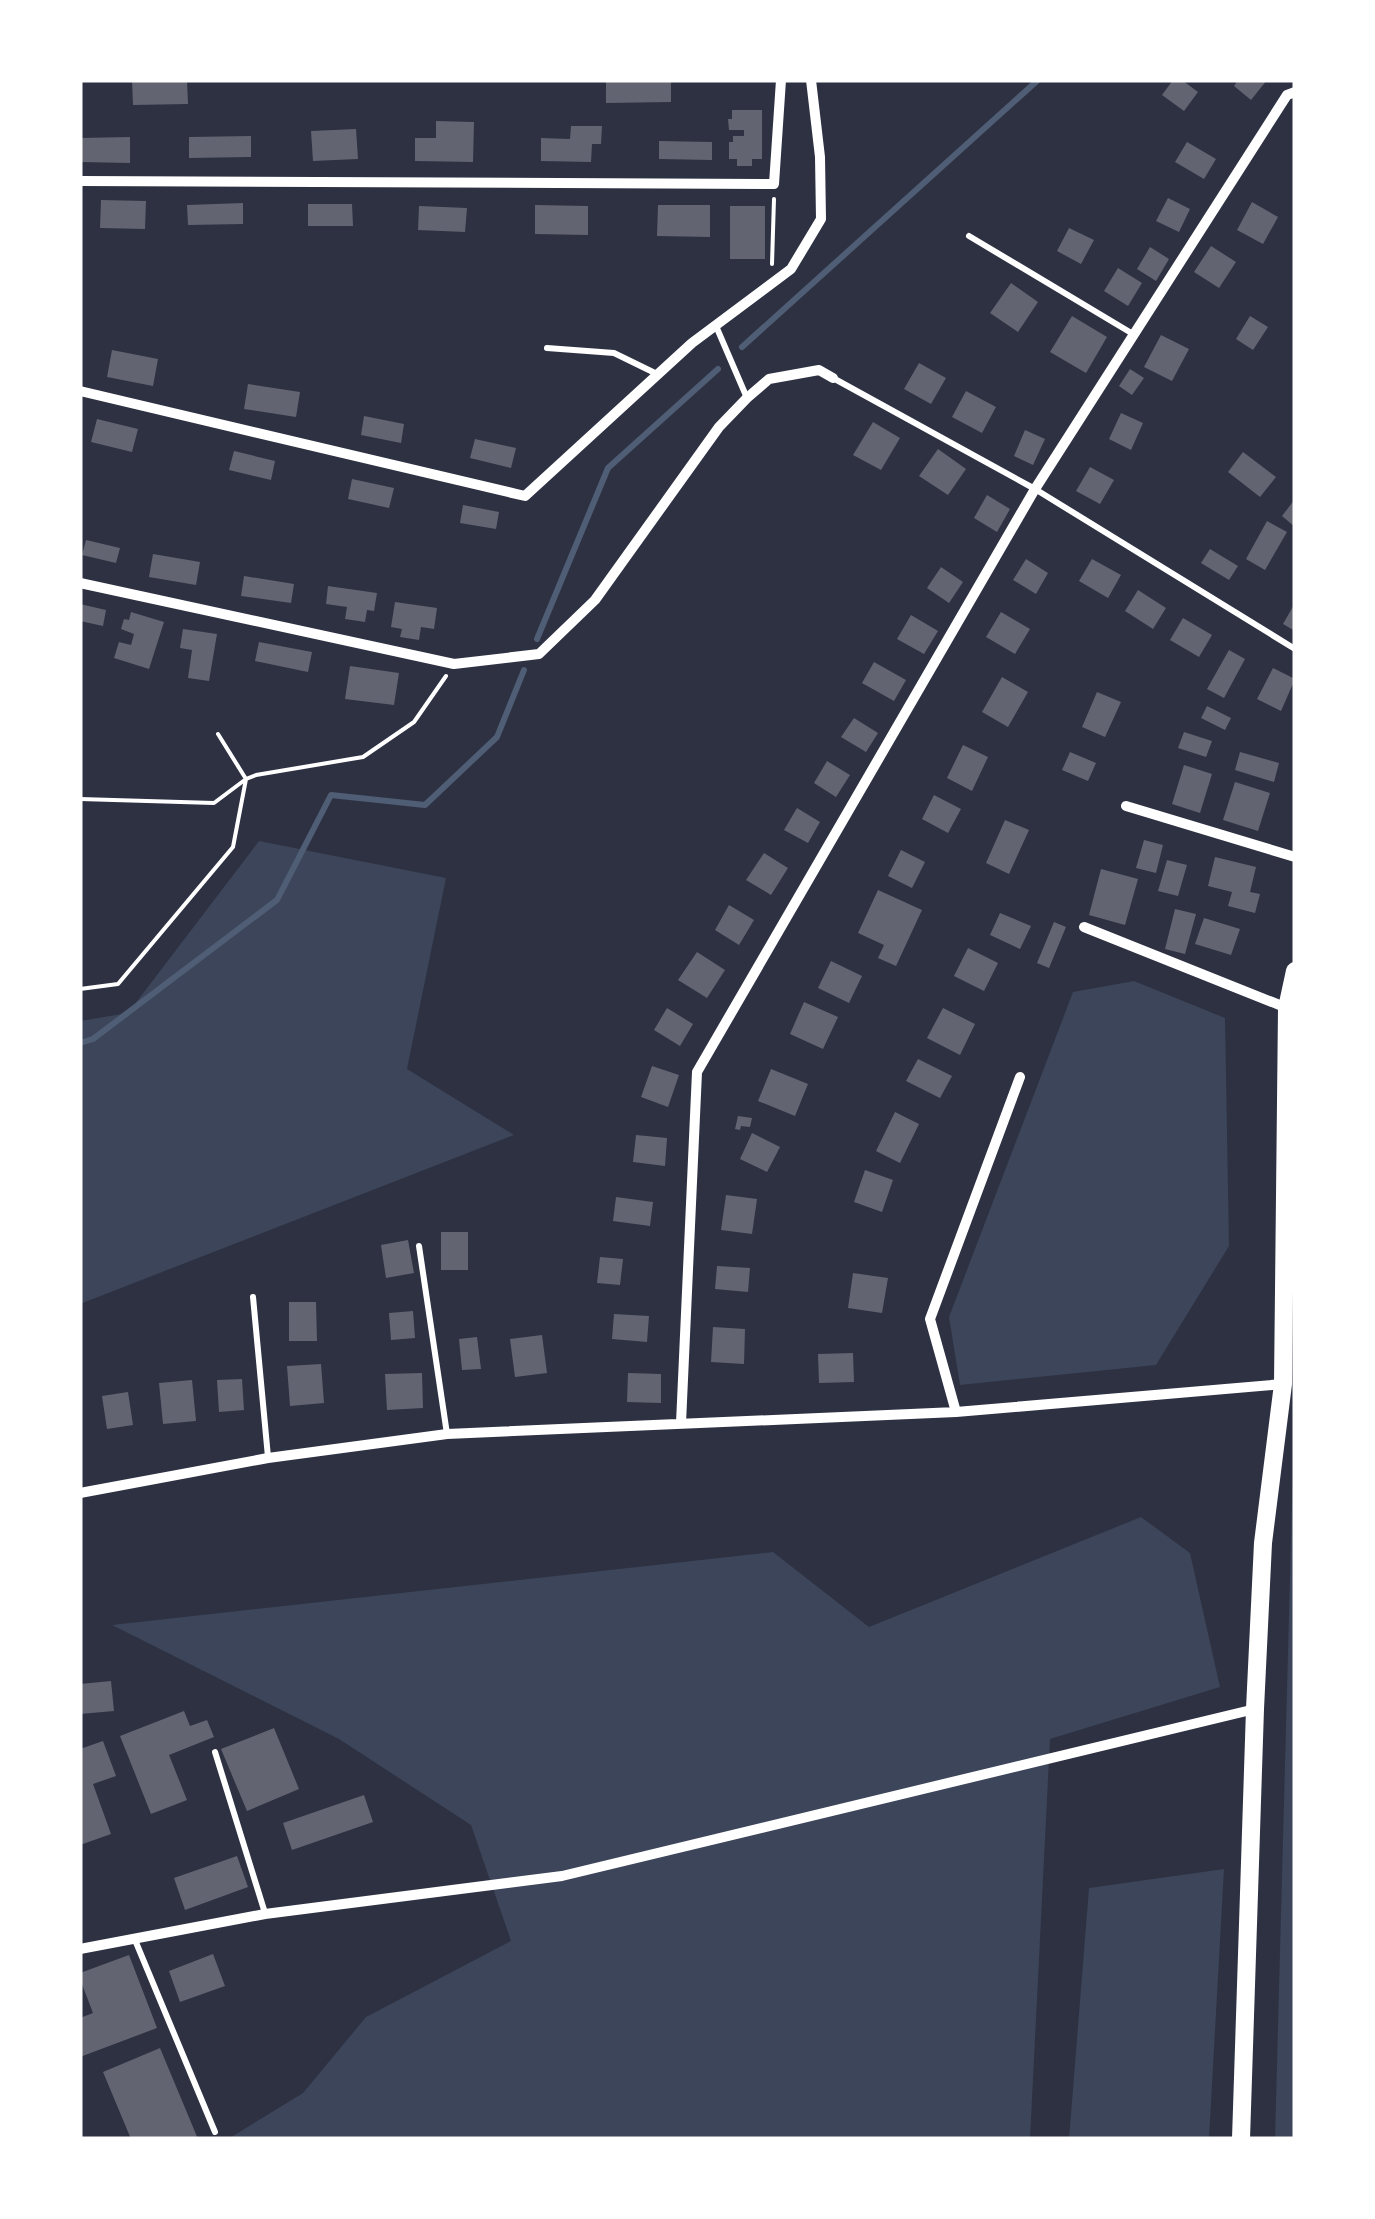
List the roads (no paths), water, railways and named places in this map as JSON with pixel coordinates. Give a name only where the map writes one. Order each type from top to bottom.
[{"type":"main road","points":[[1241,2139],[1263,1544],[1283,1384],[1286,1008],[1295,971]]},
{"type":"street","points":[[80,182],[774,184],[781,80]]},
{"type":"street","points":[[80,391],[525,496],[658,375],[790,269],[820,219],[820,157],[811,80]]},
{"type":"street","points":[[682,1422],[698,1072],[1035,490],[1287,95],[1295,92]]},
{"type":"street","points":[[80,583],[454,664],[539,654],[595,600],[719,427],[747,398],[770,379],[819,370],[833,378]]},
{"type":"street","points":[[1126,806],[1295,857]]},
{"type":"street","points":[[1084,927],[1286,1008]]},
{"type":"street","points":[[956,1412],[930,1319],[1020,1077]]},
{"type":"street","points":[[80,1493],[268,1458],[447,1434],[956,1412],[1283,1384]]},
{"type":"street","points":[[80,1949],[265,1914],[562,1876],[1255,1709]]},
{"type":"lane","points":[[969,236],[1134,335]]},
{"type":"lane","points":[[716,326],[747,398]]},
{"type":"lane","points":[[546,348],[614,352],[658,375]]},
{"type":"lane","points":[[833,378],[1035,490],[1295,649]]},
{"type":"lane","points":[[419,1246],[447,1434]]},
{"type":"lane","points":[[253,1297],[268,1458]]},
{"type":"lane","points":[[215,1752],[265,1914]]},
{"type":"lane","points":[[134,1938],[215,2132]]},
{"type":"waterway","points":[[742,347],[1038,80]]},
{"type":"waterway","points":[[537,639],[608,468],[718,369]]},
{"type":"waterway","points":[[80,1043],[93,1039],[277,900],[331,795],[425,805],[497,737],[524,670]]}]
